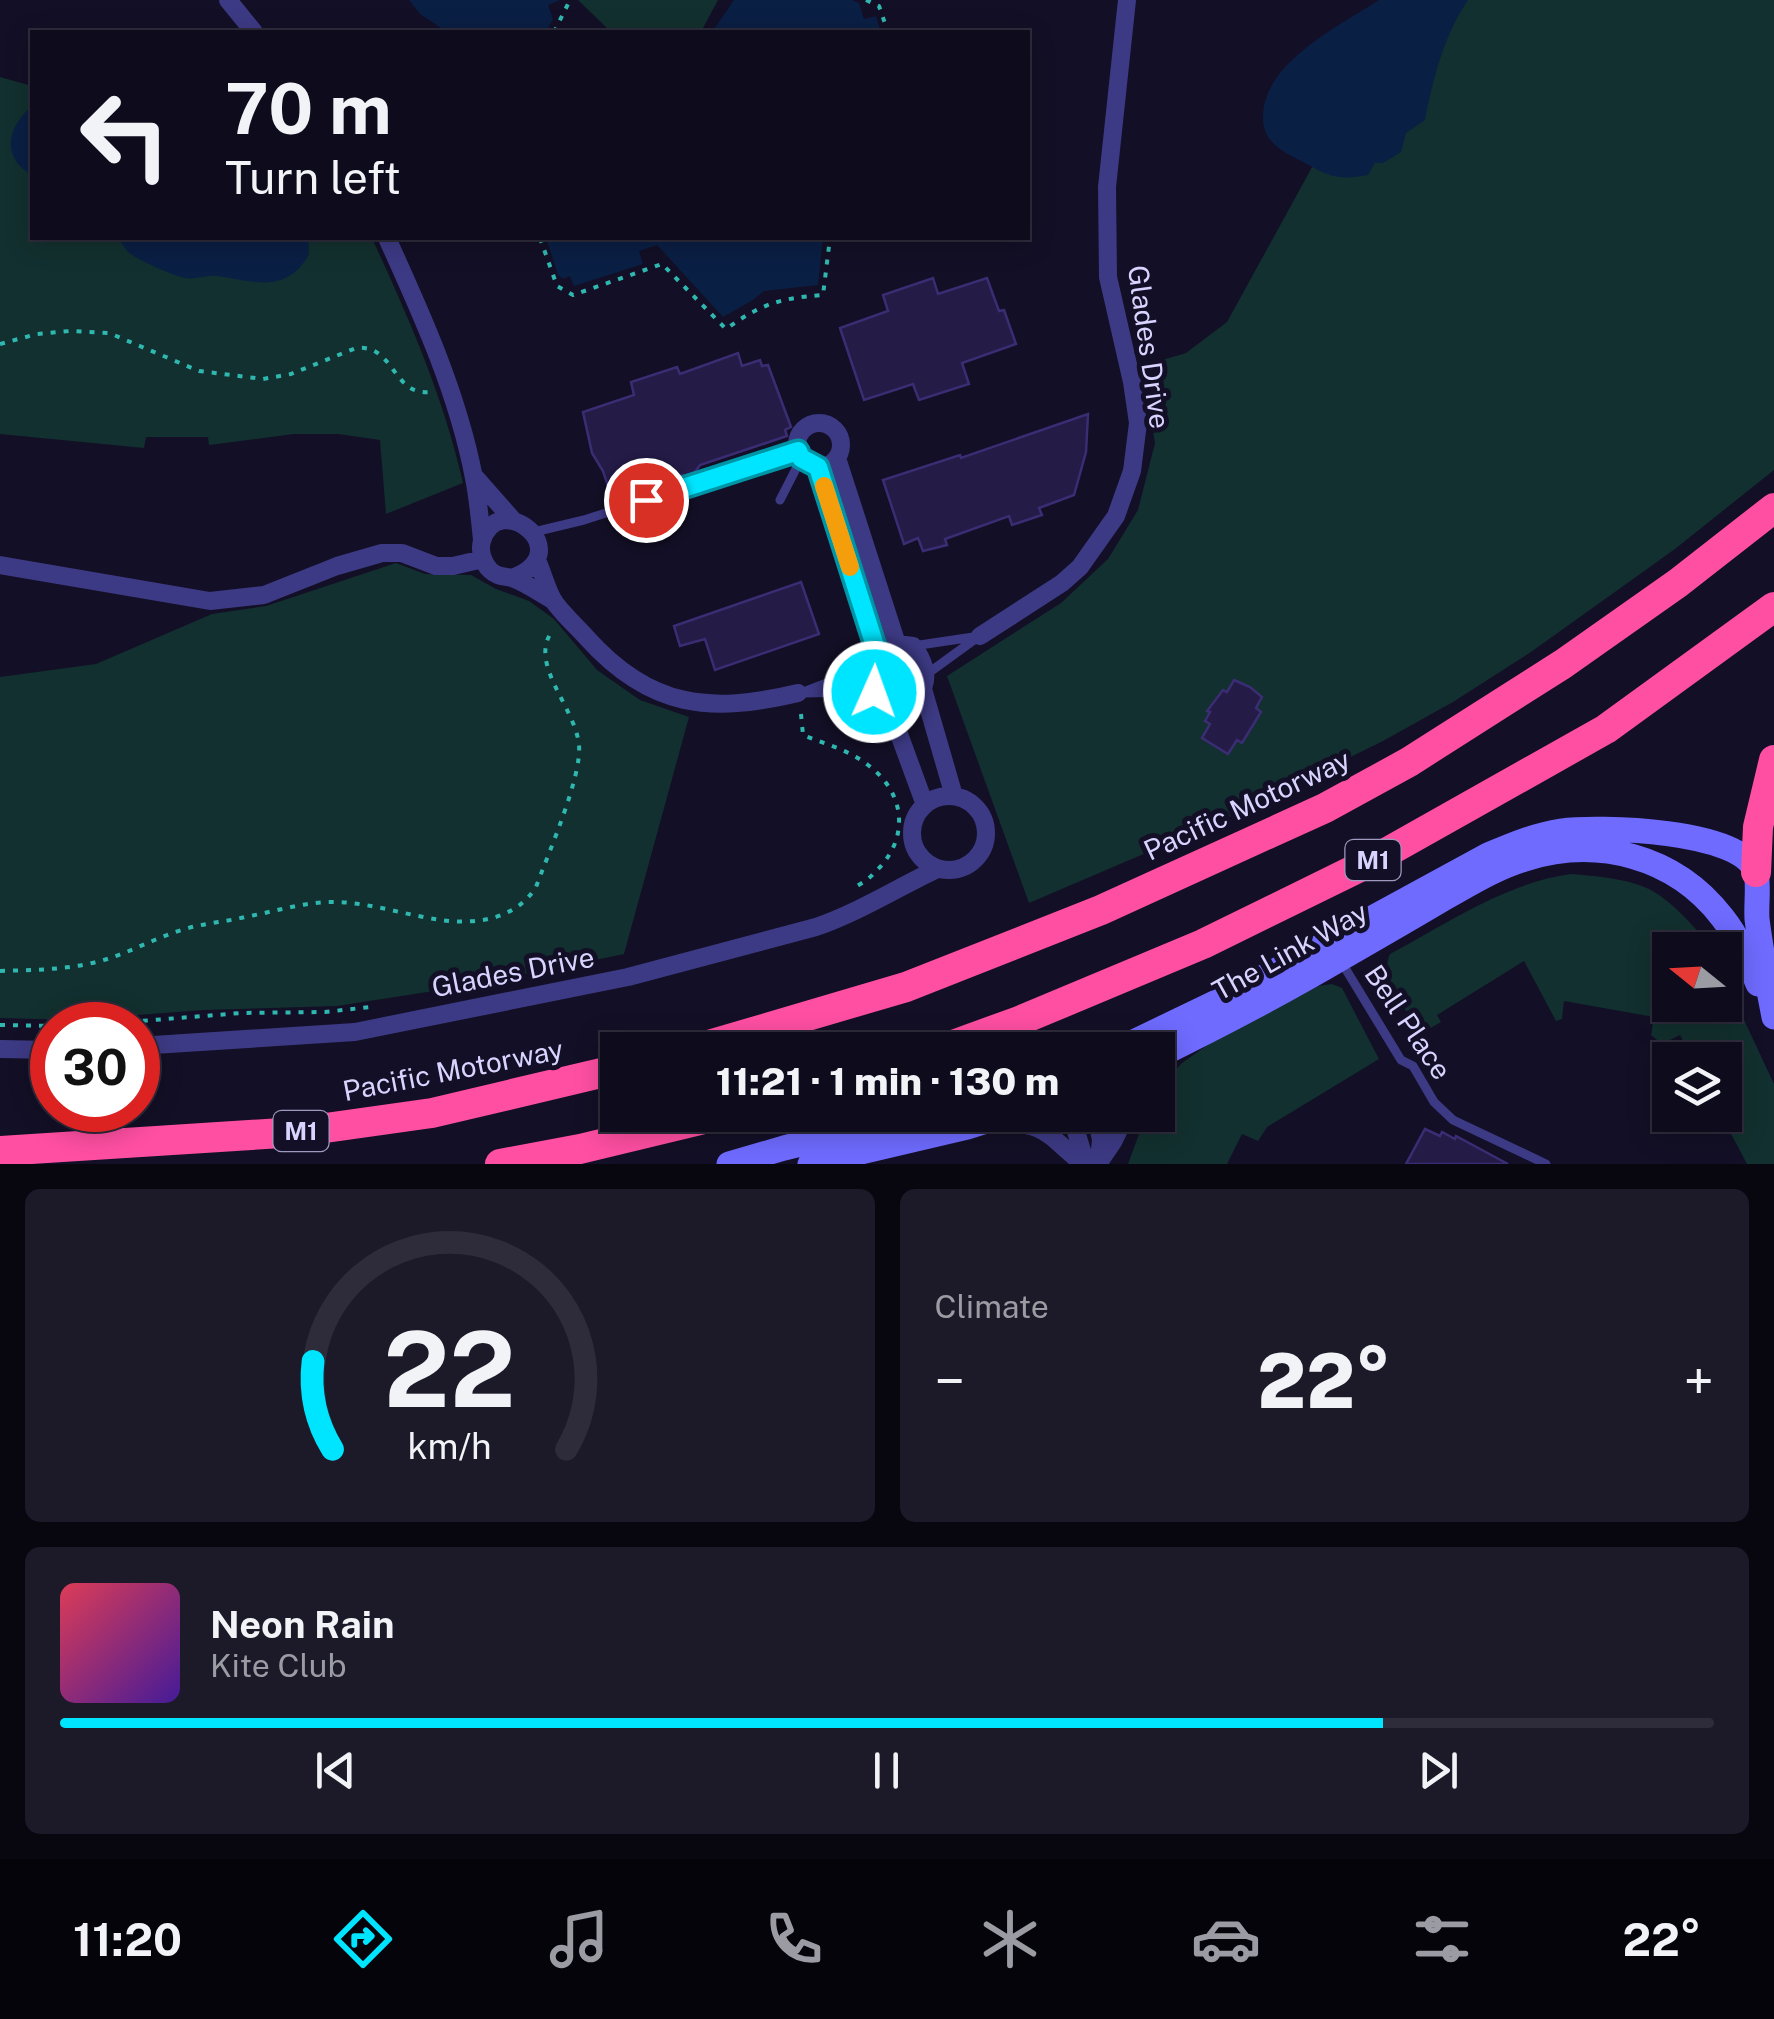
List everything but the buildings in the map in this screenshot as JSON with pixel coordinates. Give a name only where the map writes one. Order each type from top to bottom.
[{"type":"highway","name":"Pacific Motorway","points":[[753,1032],[906,987],[1101,910],[1325,808],[1409,762],[1563,664],[1678,583],[1774,508]]},
{"type":"highway","name":"M1","points":[[986,1032],[1185,952],[1368,863],[1606,728],[1774,607]]},
{"type":"highway","points":[[1756,872],[1761,812],[1774,760]]},
{"type":"highway","name":"Pacific Motorway","points":[[0,1151],[297,1132],[432,1113],[600,1073]]},
{"type":"highway","points":[[500,1164],[650,1132]]},
{"type":"main road","points":[[1155,1032],[1343,949],[1488,855],[1532,838],[1563,831],[1616,829],[1673,833],[1730,851],[1756,872]]},
{"type":"main road","name":"The Link Way","points":[[1175,1048],[1343,949],[1489,873],[1522,859],[1570,849],[1621,852],[1655,864],[1692,887],[1716,910],[1743,951],[1774,1019]]},
{"type":"main road","name":"The Link Way","points":[[1756,872],[1757,914],[1774,1019]]},
{"type":"main road","points":[[729,1164],[849,1132]]},
{"type":"main road","points":[[810,1164],[941,1132]]},
{"type":"street","points":[[228,0],[252,30]]},
{"type":"street","name":"Glades Drive","points":[[980,636],[1080,567],[1116,516],[1132,471],[1138,423],[1108,277],[1107,186],[1127,0]]},
{"type":"street","points":[[0,566],[210,601],[264,595],[382,553],[402,553],[436,566],[482,559],[474,477],[449,386],[389,240]]},
{"type":"street","name":"Glades Drive","points":[[160,1045],[355,1032],[608,981],[846,917],[937,869],[953,871],[979,856],[986,826],[980,812],[954,796],[925,682],[923,659],[905,645],[837,458],[841,448],[837,431],[824,423],[809,425],[797,444],[799,455]]},
{"type":"street","points":[[799,455],[818,467],[873,660],[868,680],[881,698],[925,804],[939,797],[954,796]]},
{"type":"street","points":[[818,467],[837,458]]},
{"type":"street","points":[[474,477],[512,520],[534,532]]},
{"type":"street","points":[[482,540],[494,524],[512,520]]},
{"type":"street","name":"Glades Drive","points":[[534,532],[539,546],[537,560],[554,600],[609,662],[632,680],[680,700],[712,705],[745,704],[798,694]]},
{"type":"street","name":"Glades Drive","points":[[482,559],[489,570],[554,600]]},
{"type":"street","points":[[512,578],[527,572],[537,560]]},
{"type":"street","name":"Glades Drive","points":[[873,660],[886,646],[905,645]]},
{"type":"street","name":"Glades Drive","points":[[881,698],[909,701],[925,682]]},
{"type":"street","name":"Glades Drive","points":[[887,893],[917,852],[912,827],[925,804]]},
{"type":"street","points":[[917,852],[937,869]]},
{"type":"street","points":[[1175,1054],[1192,1039]]},
{"type":"street","points":[[0,1049],[30,1050]]},
{"type":"street","points":[[1047,1132],[1085,1164]]},
{"type":"street","points":[[1077,1132],[1085,1164]]},
{"type":"street","points":[[1098,1164],[1099,1132]]},
{"type":"street","points":[[1098,1164],[1118,1132]]},
{"type":"lane","points":[[780,500],[799,455]]},
{"type":"lane","points":[[534,532],[799,455]]},
{"type":"lane","name":"Glades Drive","points":[[905,645],[980,636]]},
{"type":"lane","name":"Glades Drive","points":[[925,682],[980,636]]},
{"type":"lane","name":"Glades Drive","points":[[798,694],[873,660]]},
{"type":"lane","name":"Glades Drive","points":[[798,694],[881,698]]},
{"type":"lane","name":"Bell Place","points":[[1343,949],[1401,1060],[1413,1066],[1434,1102],[1452,1120],[1546,1164]]},
{"type":"path","points":[[555,30],[570,0]]},
{"type":"path","points":[[866,0],[879,6],[887,30]]},
{"type":"path","points":[[541,240],[556,286],[573,295],[662,264],[726,329],[770,303],[824,294],[830,240]]},
{"type":"path","points":[[0,344],[70,330],[109,332],[199,371],[263,380],[365,347],[380,354],[410,390],[420,393],[449,386]]},
{"type":"path","points":[[0,971],[92,963],[185,929],[308,904],[356,904],[469,922],[492,919],[519,906],[536,886],[565,808],[578,755],[567,706],[544,656],[549,636],[568,616]]},
{"type":"path","points":[[798,694],[803,734],[850,753],[870,766],[891,789],[899,808],[899,831],[891,852],[874,874],[853,889]]},
{"type":"path","points":[[160,1019],[378,1006]]},
{"type":"path","points":[[0,1025],[30,1026]]},
{"type":"green space","points":[[578,0],[718,0],[699,30],[609,30]]},
{"type":"green space","points":[[1419,0],[1774,0],[1774,470],[1675,549],[1531,652],[1453,702],[1223,820],[1029,903],[947,676],[1061,603],[1108,559],[1138,510],[1155,443],[1142,366],[1186,353],[1227,322],[1322,149]]},
{"type":"green space","points":[[0,77],[30,85],[30,240],[373,240],[435,388],[463,483],[386,514],[380,440],[338,434],[294,434],[209,445],[208,437],[146,437],[144,448],[0,434]]},
{"type":"green space","points":[[396,563],[425,574],[471,575],[529,601],[554,619],[597,670],[640,700],[689,717],[624,954],[479,984],[337,1006],[160,1013],[160,1002],[30,1002],[30,1019],[0,1018],[0,677],[96,664],[212,614],[266,606]]},
{"type":"green space","points":[[1571,874],[1640,885],[1657,893],[1698,932],[1652,932],[1652,1017],[1564,1001],[1562,1019],[1556,1021],[1524,961],[1437,1015],[1441,1022],[1422,1033],[1391,985],[1387,964],[1390,954],[1500,895]]},
{"type":"green space","points":[[1332,984],[1342,988],[1379,1059],[1267,1127],[1258,1141],[1242,1134],[1227,1164],[1128,1164],[1140,1132],[1175,1132],[1175,1070],[1182,1063],[1213,1041],[1318,986]]},
{"type":"green space","points":[[1742,1015],[1774,1084],[1774,1164],[1747,1164],[1730,1132],[1742,1132],[1742,1042],[1684,1042],[1680,1035],[1660,1042],[1651,1035],[1653,1022],[1742,1022]]},
{"type":"water","points":[[409,0],[560,0],[548,5],[553,19],[547,30],[444,30],[420,14]]},
{"type":"water","points":[[734,0],[852,0],[859,3],[864,19],[876,16],[880,30],[713,30]]},
{"type":"water","points":[[1379,0],[1468,0],[1440,58],[1425,120],[1406,133],[1401,152],[1383,163],[1375,163],[1368,175],[1329,175],[1289,155],[1273,142],[1264,125],[1266,98],[1275,80],[1306,48]]},
{"type":"water","points":[[30,108],[30,174],[15,160],[11,142]]},
{"type":"water","points":[[119,240],[308,240],[309,254],[290,275],[256,282],[172,274],[127,251]]},
{"type":"water","points":[[547,240],[823,240],[818,285],[764,291],[723,317],[657,245],[639,251],[643,264],[574,286],[570,276],[563,279],[558,275]]},
{"type":"slow traffic","points":[[824,486],[850,567]]},
{"type":"route","points":[[646,500],[798,451],[811,466],[818,467],[877,652],[868,667],[868,680],[874,692]]}]
